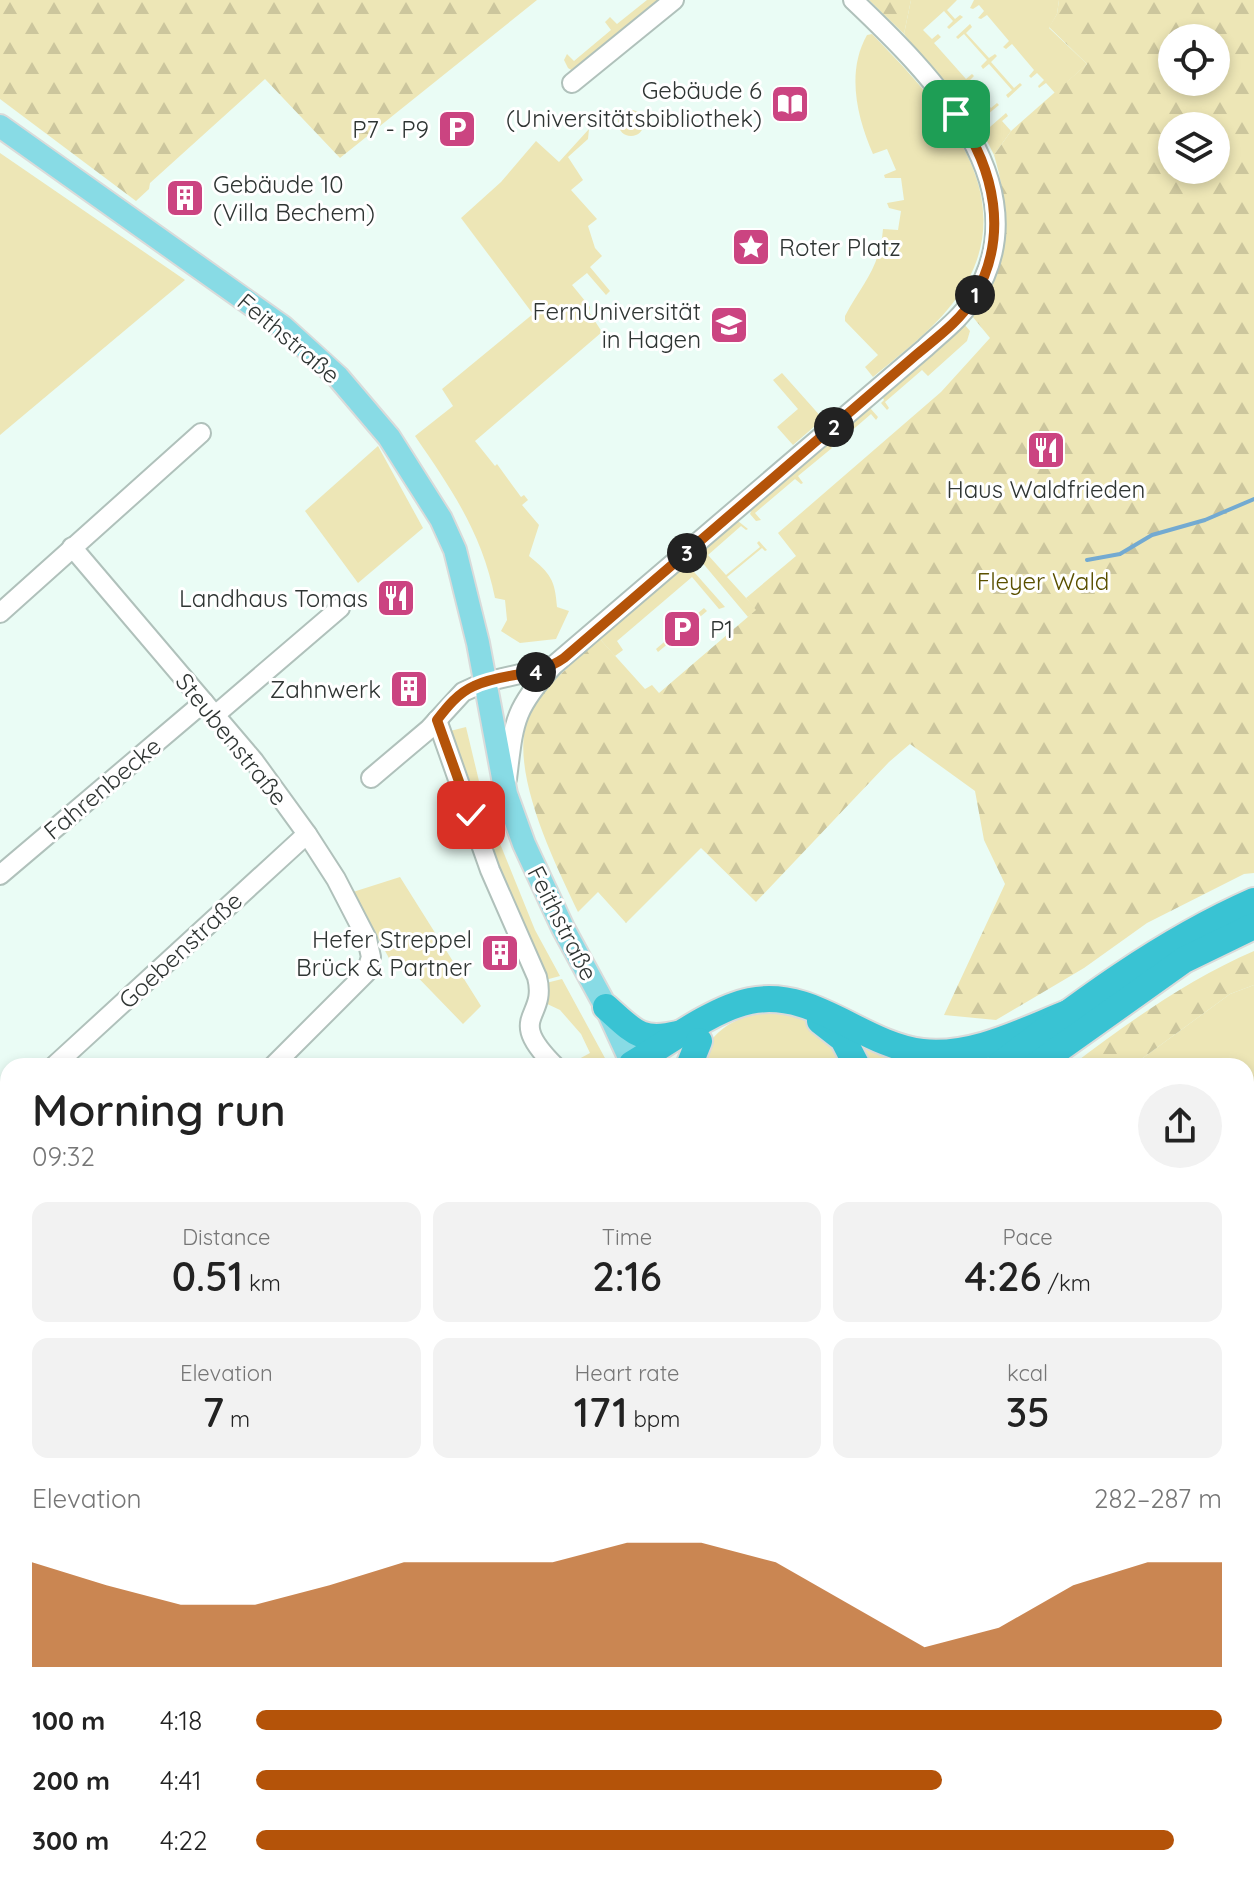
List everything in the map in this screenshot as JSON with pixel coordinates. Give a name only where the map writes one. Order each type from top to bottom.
[{"type":"highway","points":[[1009,1058],[1181,937],[1254,901]]},
{"type":"highway","points":[[1046,1058],[1184,960],[1254,926]]},
{"type":"highway","points":[[672,1058],[721,1012],[749,1001],[788,1000],[817,1008],[886,1042],[920,1052],[936,1053],[972,1049],[1073,1011]]},
{"type":"highway","points":[[606,1007],[643,1037],[694,1036]]},
{"type":"highway","points":[[646,1058],[727,1020],[762,1009],[786,1009],[810,1016],[833,1029],[854,1058]]},
{"type":"highway","points":[[690,1058],[694,1036]]},
{"type":"main road","name":"Feithstraße","points":[[0,126],[283,327],[316,355],[369,411],[421,485],[450,539],[460,568],[506,794],[524,844],[606,1007],[628,1058]]},
{"type":"street","points":[[572,83],[674,0]]},
{"type":"street","points":[[506,794],[513,730],[519,709],[553,666],[925,348],[960,316],[973,299],[982,279],[990,258],[995,203],[977,145],[919,68],[853,0]]},
{"type":"street","points":[[0,613],[201,433]]},
{"type":"street","name":"Steubenstraße","points":[[72,547],[254,761],[307,834],[361,926],[371,963],[366,973],[281,1058]]},
{"type":"street","name":"Fahrenbecke","points":[[0,875],[340,608]]},
{"type":"street","points":[[371,778],[437,720],[463,692],[485,682],[553,666]]},
{"type":"street","name":"Feithstraße","points":[[437,720],[490,870],[537,977],[538,992],[529,1030],[539,1050],[547,1058]]},
{"type":"street","name":"Goebenstraße","points":[[63,1058],[307,834]]},
{"type":"green space","points":[[0,0],[537,0],[340,158],[265,79],[150,183],[149,189],[136,201],[0,99]]},
{"type":"green space","points":[[647,0],[661,0],[573,71],[568,68],[564,60],[567,54],[574,61],[611,30],[605,22],[610,17],[617,24]]},
{"type":"green space","points":[[869,0],[911,0],[904,34]]},
{"type":"green space","points":[[911,0],[957,0],[947,10],[955,19],[960,15],[963,17],[949,29],[947,27],[953,21],[944,11],[923,30],[932,39],[938,34],[941,37],[934,43],[966,79],[972,74],[974,76],[968,82],[991,108],[997,103],[999,105],[976,124],[904,34]]},
{"type":"green space","points":[[974,0],[1059,0],[1057,14],[1049,28],[1087,64],[1055,93],[1046,83],[1039,88],[1044,80],[1037,73],[1031,78],[1029,76],[1034,70],[1012,44],[1006,49],[1003,47],[1009,41],[987,15],[978,18],[984,11],[979,5],[970,8]]},
{"type":"green space","name":"Fleyer Wald","points":[[1059,0],[1254,0],[1254,873],[1244,874],[1147,923],[1084,968],[996,1020],[944,1015],[1005,884],[984,840],[975,791],[910,744],[889,762],[756,902],[701,848],[626,923],[598,892],[578,912],[547,844],[530,792],[523,742],[532,709],[559,676],[600,639],[645,689],[652,685],[659,693],[756,610],[746,598],[796,556],[778,533],[941,392],[990,338],[972,316],[992,276],[1003,238],[1003,199],[994,155],[1011,131],[1087,64],[1049,27],[1057,14]]},
{"type":"green space","points":[[970,24],[972,27],[966,33],[989,58],[995,54],[997,56],[991,62],[1014,88],[1020,83],[1022,85],[1008,98],[1006,95],[1012,90],[989,64],[983,69],[981,66],[987,60],[964,34],[958,39],[956,37]]},
{"type":"green space","points":[[872,34],[920,86],[963,146],[977,178],[983,212],[981,246],[958,296],[924,334],[873,377],[865,367],[878,355],[845,321],[845,316],[874,265],[883,229],[898,230],[901,211],[889,208],[887,203],[904,200],[901,178],[885,178],[884,175],[896,170],[887,149],[873,154],[859,110],[855,79],[857,64],[867,35]]},
{"type":"green space","points":[[631,110],[640,114],[644,123],[640,132],[631,136],[622,132],[618,123],[622,114]]},
{"type":"green space","points":[[1006,113],[1008,116],[1002,121],[1011,131],[994,155],[983,133]]},
{"type":"green space","points":[[589,129],[588,139],[568,157],[583,180],[571,190],[597,219],[588,226],[595,248],[602,256],[590,267],[610,291],[606,295],[587,273],[572,285],[590,307],[589,312],[602,332],[475,441],[495,466],[497,464],[521,497],[524,495],[528,500],[522,505],[539,525],[529,556],[550,578],[557,607],[569,611],[556,639],[520,643],[501,631],[507,620],[505,600],[495,598],[474,532],[415,436],[453,406],[442,389],[533,314],[461,218],[501,182],[536,141],[559,162]]},
{"type":"green space","points":[[0,153],[185,280],[0,435]]},
{"type":"green space","points":[[964,324],[970,331],[967,341],[928,376],[922,370],[885,402],[889,408],[887,410],[881,403],[883,398]]},
{"type":"green space","points":[[782,373],[823,419],[793,445],[777,427],[798,409],[773,380]]},
{"type":"green space","points":[[870,408],[878,417],[876,420],[871,414],[834,446],[830,442]]},
{"type":"green space","points":[[828,443],[832,448],[798,476],[803,483],[795,479],[755,513],[761,520],[756,521],[750,514],[752,509]]},
{"type":"green space","points":[[378,446],[423,528],[358,583],[305,511]]},
{"type":"green space","points":[[738,521],[748,529],[741,526],[708,555],[726,575],[760,547],[759,541],[767,550],[762,548],[727,577],[757,610],[748,617],[698,554]]},
{"type":"green space","points":[[687,564],[725,607],[719,609],[692,577],[617,641],[623,650],[615,656],[600,639]]},
{"type":"green space","points":[[704,608],[707,611],[658,652],[656,649]]},
{"type":"green space","points":[[466,727],[484,802],[481,803],[483,810],[476,812],[450,731]]},
{"type":"green space","points":[[488,814],[535,930],[560,976],[545,980],[477,817]]},
{"type":"green space","points":[[400,877],[481,1006],[463,1024],[403,962],[390,960],[353,892]]},
{"type":"green space","points":[[1254,951],[1254,985],[1230,994],[1143,1058],[1082,1058],[1159,1003]]},
{"type":"green space","points":[[562,979],[605,1058],[581,1058],[590,1053],[581,1034],[560,1010],[543,1002],[546,983]]},
{"type":"green space","points":[[1254,985],[1254,1058],[1143,1058],[1230,994]]},
{"type":"green space","points":[[779,1012],[809,1019],[844,1058],[699,1058],[710,1041],[728,1025],[764,1013]]},
{"type":"green space","points":[[849,1033],[880,1048],[1015,1041],[993,1058],[861,1058]]},
{"type":"waterway","points":[[1087,560],[1120,554],[1152,535],[1205,520],[1254,499]]},
{"type":"place","name":"Gebäude 6 (Universitätsbibliothek)","points":[[790,104]]},
{"type":"place","name":"P7 - P9","points":[[457,129]]},
{"type":"place","name":"Gebäude 10 (Villa Bechem)","points":[[185,198]]},
{"type":"place","name":"Roter Platz","points":[[751,247]]},
{"type":"place","name":"FernUniversität in Hagen","points":[[729,325]]},
{"type":"place","name":"Haus Waldfrieden","points":[[1046,450]]},
{"type":"place","name":"Landhaus Tomas","points":[[396,598]]},
{"type":"place","name":"P1","points":[[682,629]]},
{"type":"place","name":"Zahnwerk","points":[[409,689]]},
{"type":"place","name":"Hefer Streppel Brück & Partner","points":[[500,953]]},
{"type":"route","points":[[471,815],[437,720],[446,708],[474,685],[544,670],[564,658],[916,355],[960,316],[973,299],[990,258],[995,203],[977,145],[956,114]]}]
